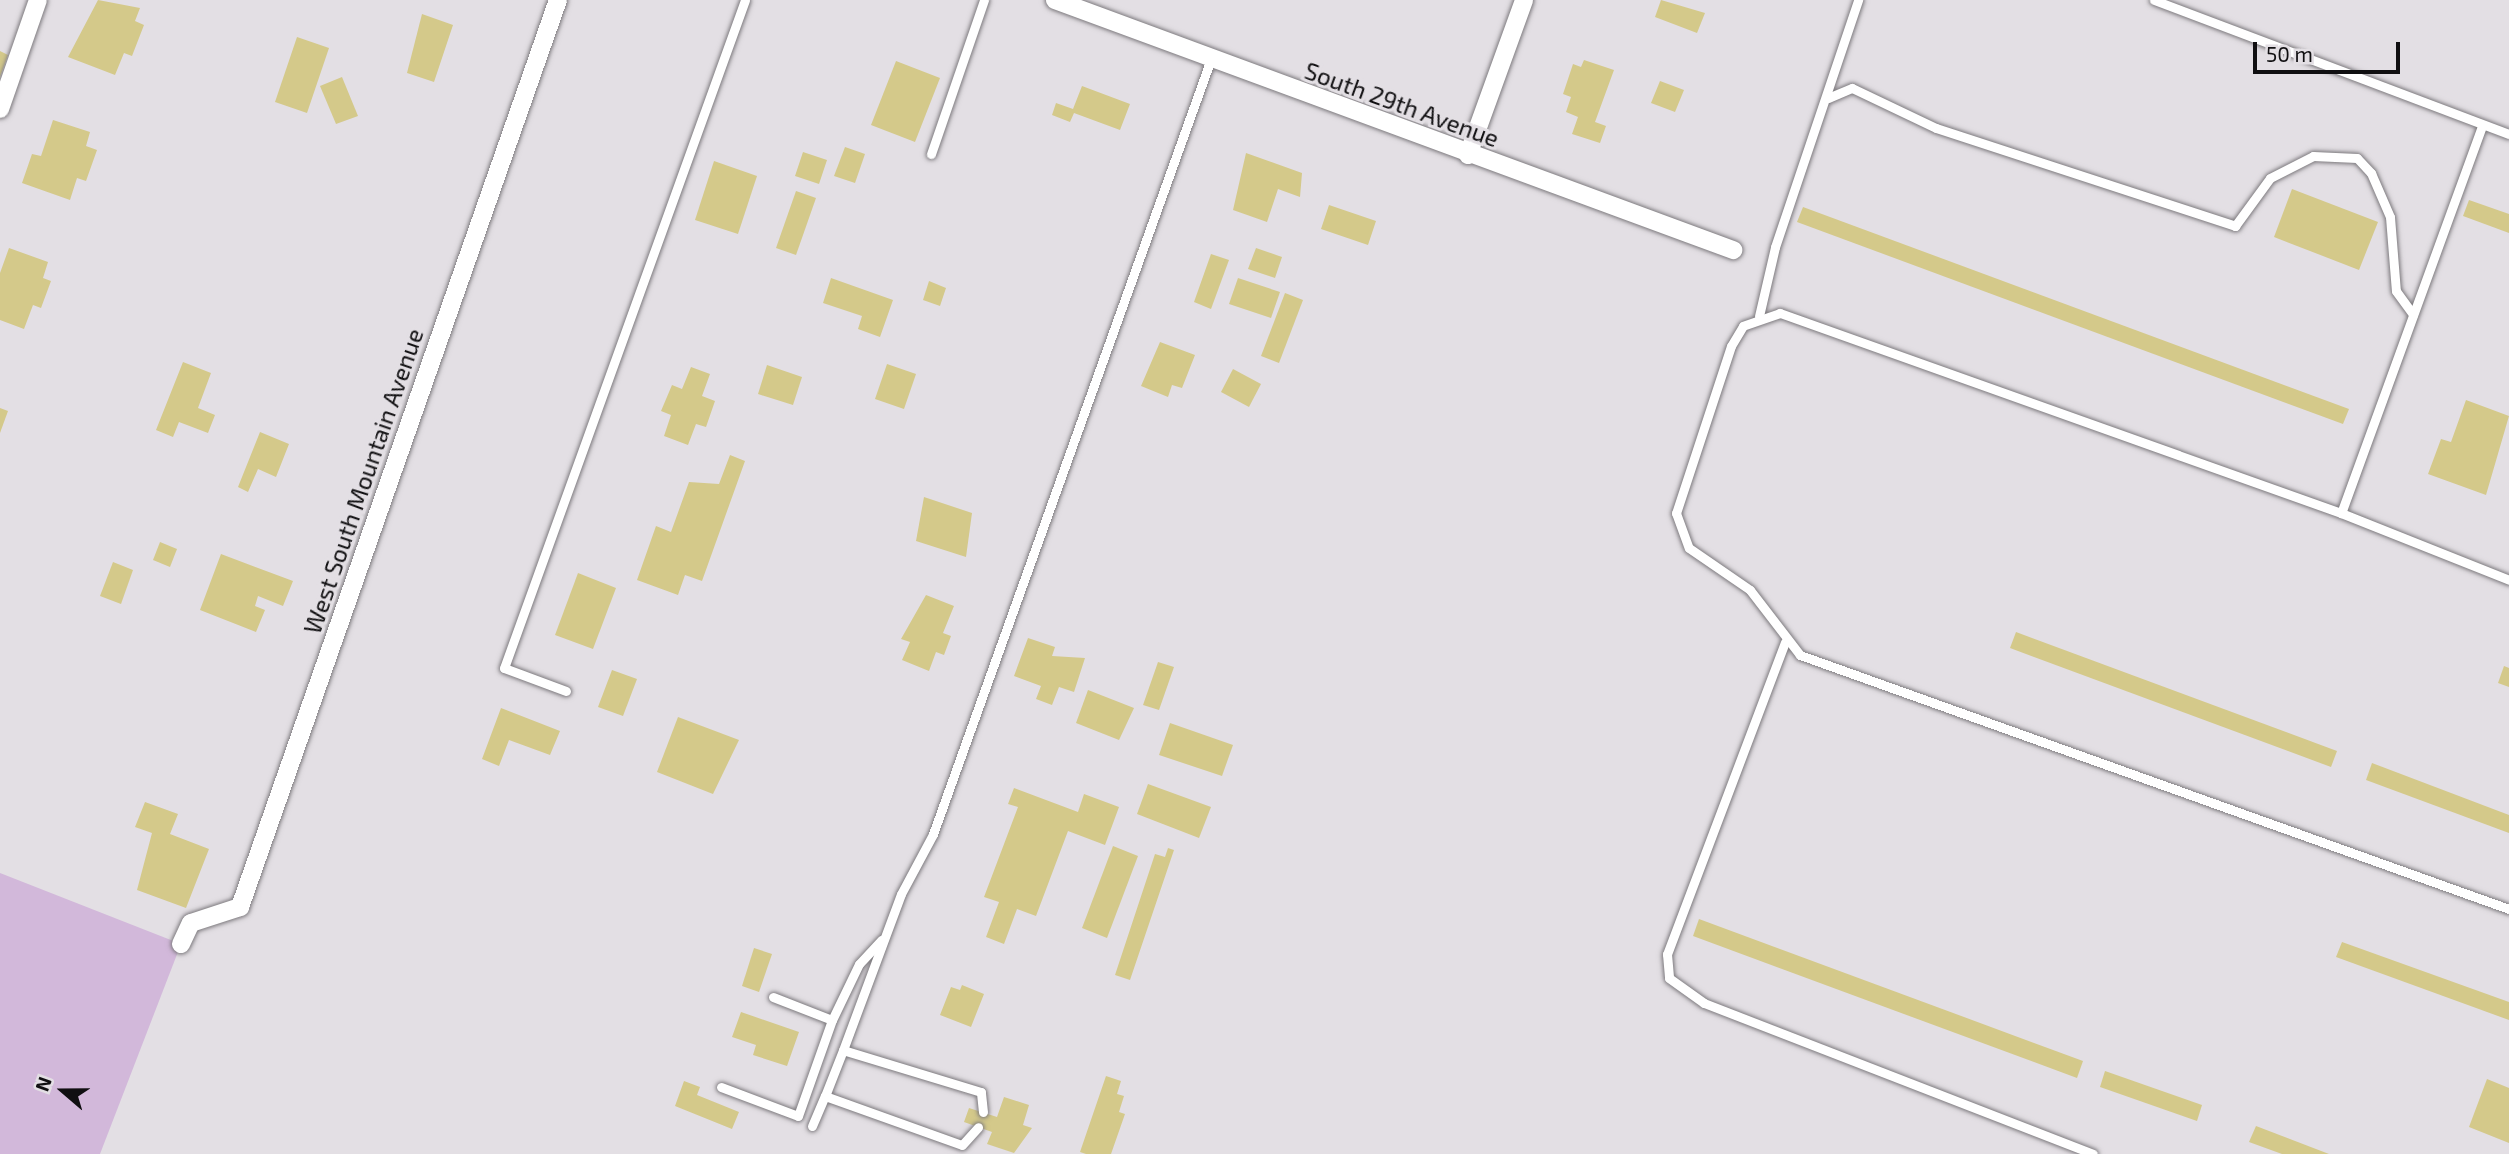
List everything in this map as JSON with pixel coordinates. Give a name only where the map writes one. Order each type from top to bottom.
[{"type":"street","points":[[0,109],[38,0]]},
{"type":"street","name":"West South Mountain Avenue","points":[[181,944],[191,923],[240,907],[558,0]]},
{"type":"street","name":"South 29th Avenue","points":[[1055,0],[1468,155],[1733,250]]},
{"type":"street","points":[[1468,155],[1524,0]]},
{"type":"lane","points":[[566,691],[505,668],[745,0]]},
{"type":"lane","points":[[931,154],[984,0]]},
{"type":"lane","points":[[1759,316],[1775,247],[1828,98],[1858,0]]},
{"type":"lane","points":[[2154,0],[2509,134]]},
{"type":"lane","points":[[812,1126],[885,936],[933,834],[1211,59]]},
{"type":"lane","points":[[1828,98],[1852,88],[1936,128],[2235,226],[2270,178],[2313,156],[2357,158],[2371,173],[2390,217],[2396,291],[2413,314]]},
{"type":"lane","points":[[2341,513],[2482,125]]},
{"type":"lane","points":[[2509,580],[2341,513],[1800,316],[1759,316],[1742,326],[1731,346],[1676,513],[1689,548],[1750,590],[1785,642],[1800,655],[2509,909]]},
{"type":"lane","points":[[1785,642],[1667,954],[1669,978],[1704,1003],[2093,1154]]},
{"type":"lane","points":[[721,1087],[798,1116],[832,1020],[859,964],[885,936]]},
{"type":"lane","points":[[773,997],[832,1020]]},
{"type":"lane","points":[[843,1050],[981,1092],[983,1112]]},
{"type":"lane","points":[[825,1097],[962,1145],[978,1127]]},
{"type":"shaded area","points":[[0,873],[181,944],[100,1154],[0,1154]]},
{"type":"building","points":[[98,0],[140,8],[135,21],[144,25],[132,56],[124,53],[115,75],[68,57]]},
{"type":"building","points":[[1661,0],[1705,13],[1697,33],[1655,17]]},
{"type":"building","points":[[422,14],[453,25],[434,82],[407,73]]},
{"type":"building","points":[[297,37],[329,48],[307,113],[275,102]]},
{"type":"building","points":[[0,51],[8,55],[0,77]]},
{"type":"building","points":[[1584,60],[1614,70],[1595,122],[1606,126],[1600,143],[1572,134],[1578,117],[1566,112],[1571,97],[1563,94],[1573,64],[1581,67]]},
{"type":"building","points":[[896,61],[940,78],[915,142],[871,125]]},
{"type":"building","points":[[342,77],[358,116],[336,124],[320,86]]},
{"type":"building","points":[[1660,81],[1684,90],[1675,112],[1651,103]]},
{"type":"building","points":[[1082,86],[1130,104],[1120,130],[1074,113],[1070,122],[1052,115],[1056,103],[1073,109]]},
{"type":"building","points":[[53,120],[90,132],[86,146],[97,150],[86,181],[77,178],[70,200],[22,183],[32,154],[41,156]]},
{"type":"building","points":[[845,147],[865,154],[855,183],[834,176]]},
{"type":"building","points":[[803,152],[827,160],[819,184],[795,176]]},
{"type":"building","points":[[1246,153],[1302,173],[1300,197],[1278,189],[1267,222],[1233,210]]},
{"type":"building","points":[[714,161],[757,176],[738,234],[695,220]]},
{"type":"building","points":[[2292,189],[2378,222],[2359,270],[2274,237]]},
{"type":"building","points":[[796,191],[816,198],[796,255],[776,248]]},
{"type":"building","points":[[2469,200],[2509,214],[2509,233],[2463,216]]},
{"type":"building","points":[[1329,205],[1376,221],[1368,245],[1321,229]]},
{"type":"building","points":[[1803,207],[2349,409],[2343,424],[1797,222]]},
{"type":"building","points":[[9,248],[48,262],[43,278],[51,281],[41,308],[33,305],[24,329],[0,320],[0,273]]},
{"type":"building","points":[[1256,248],[1282,257],[1275,278],[1248,269]]},
{"type":"building","points":[[1211,254],[1229,260],[1211,309],[1194,302]]},
{"type":"building","points":[[831,278],[893,300],[880,337],[858,329],[862,316],[823,303]]},
{"type":"building","points":[[1238,278],[1280,292],[1271,318],[1229,304]]},
{"type":"building","points":[[929,281],[946,288],[940,306],[923,300]]},
{"type":"building","points":[[1285,293],[1303,300],[1279,363],[1261,356]]},
{"type":"building","points":[[1160,342],[1195,355],[1182,388],[1172,385],[1168,397],[1141,386]]},
{"type":"building","points":[[183,362],[211,373],[198,408],[215,415],[208,433],[179,422],[173,437],[156,430]]},
{"type":"building","points":[[887,364],[916,374],[904,409],[875,399]]},
{"type":"building","points":[[767,365],[802,377],[793,405],[758,394]]},
{"type":"building","points":[[691,367],[710,374],[702,396],[715,401],[706,427],[696,424],[688,445],[664,436],[671,415],[661,411],[672,385],[682,389]]},
{"type":"building","points":[[1233,369],[1261,384],[1249,407],[1221,392]]},
{"type":"building","points":[[2466,400],[2509,416],[2486,495],[2428,474],[2441,439],[2451,442]]},
{"type":"building","points":[[0,408],[8,411],[0,433]]},
{"type":"building","points":[[260,432],[289,444],[276,477],[258,469],[248,492],[238,487]]},
{"type":"building","points":[[730,455],[745,461],[702,581],[685,575],[678,595],[637,580],[656,526],[671,532],[689,482],[719,484]]},
{"type":"building","points":[[924,497],[972,513],[966,557],[916,541]]},
{"type":"building","points":[[160,542],[177,549],[170,567],[153,560]]},
{"type":"building","points":[[221,554],[293,581],[283,606],[258,596],[255,606],[265,610],[256,632],[200,610]]},
{"type":"building","points":[[113,562],[133,570],[121,604],[100,596]]},
{"type":"building","points":[[578,573],[616,588],[593,649],[555,635]]},
{"type":"building","points":[[926,595],[954,606],[943,633],[951,636],[944,655],[936,652],[929,671],[902,660],[910,642],[901,639]]},
{"type":"building","points":[[2016,632],[2337,751],[2331,767],[2010,648]]},
{"type":"building","points":[[1028,638],[1055,647],[1052,656],[1085,658],[1074,692],[1059,687],[1052,705],[1036,699],[1041,686],[1014,676]]},
{"type":"building","points":[[1158,662],[1174,667],[1159,710],[1143,705]]},
{"type":"building","points":[[2504,666],[2509,668],[2509,687],[2498,683]]},
{"type":"building","points":[[612,670],[637,679],[623,716],[598,707]]},
{"type":"building","points":[[1088,690],[1134,708],[1119,740],[1076,723]]},
{"type":"building","points":[[501,708],[560,731],[550,755],[509,740],[499,766],[482,759]]},
{"type":"building","points":[[678,717],[739,740],[713,794],[657,772]]},
{"type":"building","points":[[1170,723],[1233,745],[1222,776],[1159,755]]},
{"type":"building","points":[[2372,763],[2509,815],[2509,833],[2366,780]]},
{"type":"building","points":[[1148,784],[1211,807],[1199,838],[1137,814]]},
{"type":"building","points":[[1014,788],[1078,812],[1084,794],[1119,807],[1105,845],[1068,831],[1036,916],[1017,909],[1004,944],[986,937],[999,902],[984,897],[1018,807],[1008,804]]},
{"type":"building","points":[[145,802],[178,814],[170,834],[209,849],[186,908],[137,890],[152,833],[135,827]]},
{"type":"building","points":[[1113,846],[1138,856],[1107,938],[1082,928]]},
{"type":"building","points":[[1168,848],[1174,850],[1130,980],[1115,975],[1155,854],[1165,857]]},
{"type":"building","points":[[1699,919],[2083,1061],[2077,1078],[1693,936]]},
{"type":"building","points":[[2342,942],[2509,1002],[2509,1020],[2336,957]]},
{"type":"building","points":[[754,948],[772,954],[759,992],[742,986]]},
{"type":"building","points":[[962,985],[984,994],[971,1027],[940,1015],[951,987],[960,990]]},
{"type":"building","points":[[741,1012],[799,1032],[787,1066],[753,1055],[756,1045],[732,1037]]},
{"type":"building","points":[[2105,1071],[2202,1105],[2197,1121],[2100,1087]]},
{"type":"building","points":[[1106,1076],[1121,1081],[1117,1094],[1124,1096],[1119,1112],[1125,1114],[1111,1154],[1086,1154],[1080,1152]]},
{"type":"building","points":[[2487,1079],[2509,1088],[2509,1143],[2469,1127]]},
{"type":"building","points":[[684,1081],[700,1087],[697,1095],[739,1112],[732,1129],[675,1106]]},
{"type":"building","points":[[1004,1097],[1029,1105],[1023,1125],[1032,1128],[1014,1153],[987,1144],[992,1132],[964,1122],[969,1108],[997,1117]]},
{"type":"building","points":[[2256,1126],[2329,1154],[2282,1154],[2249,1142]]}]
